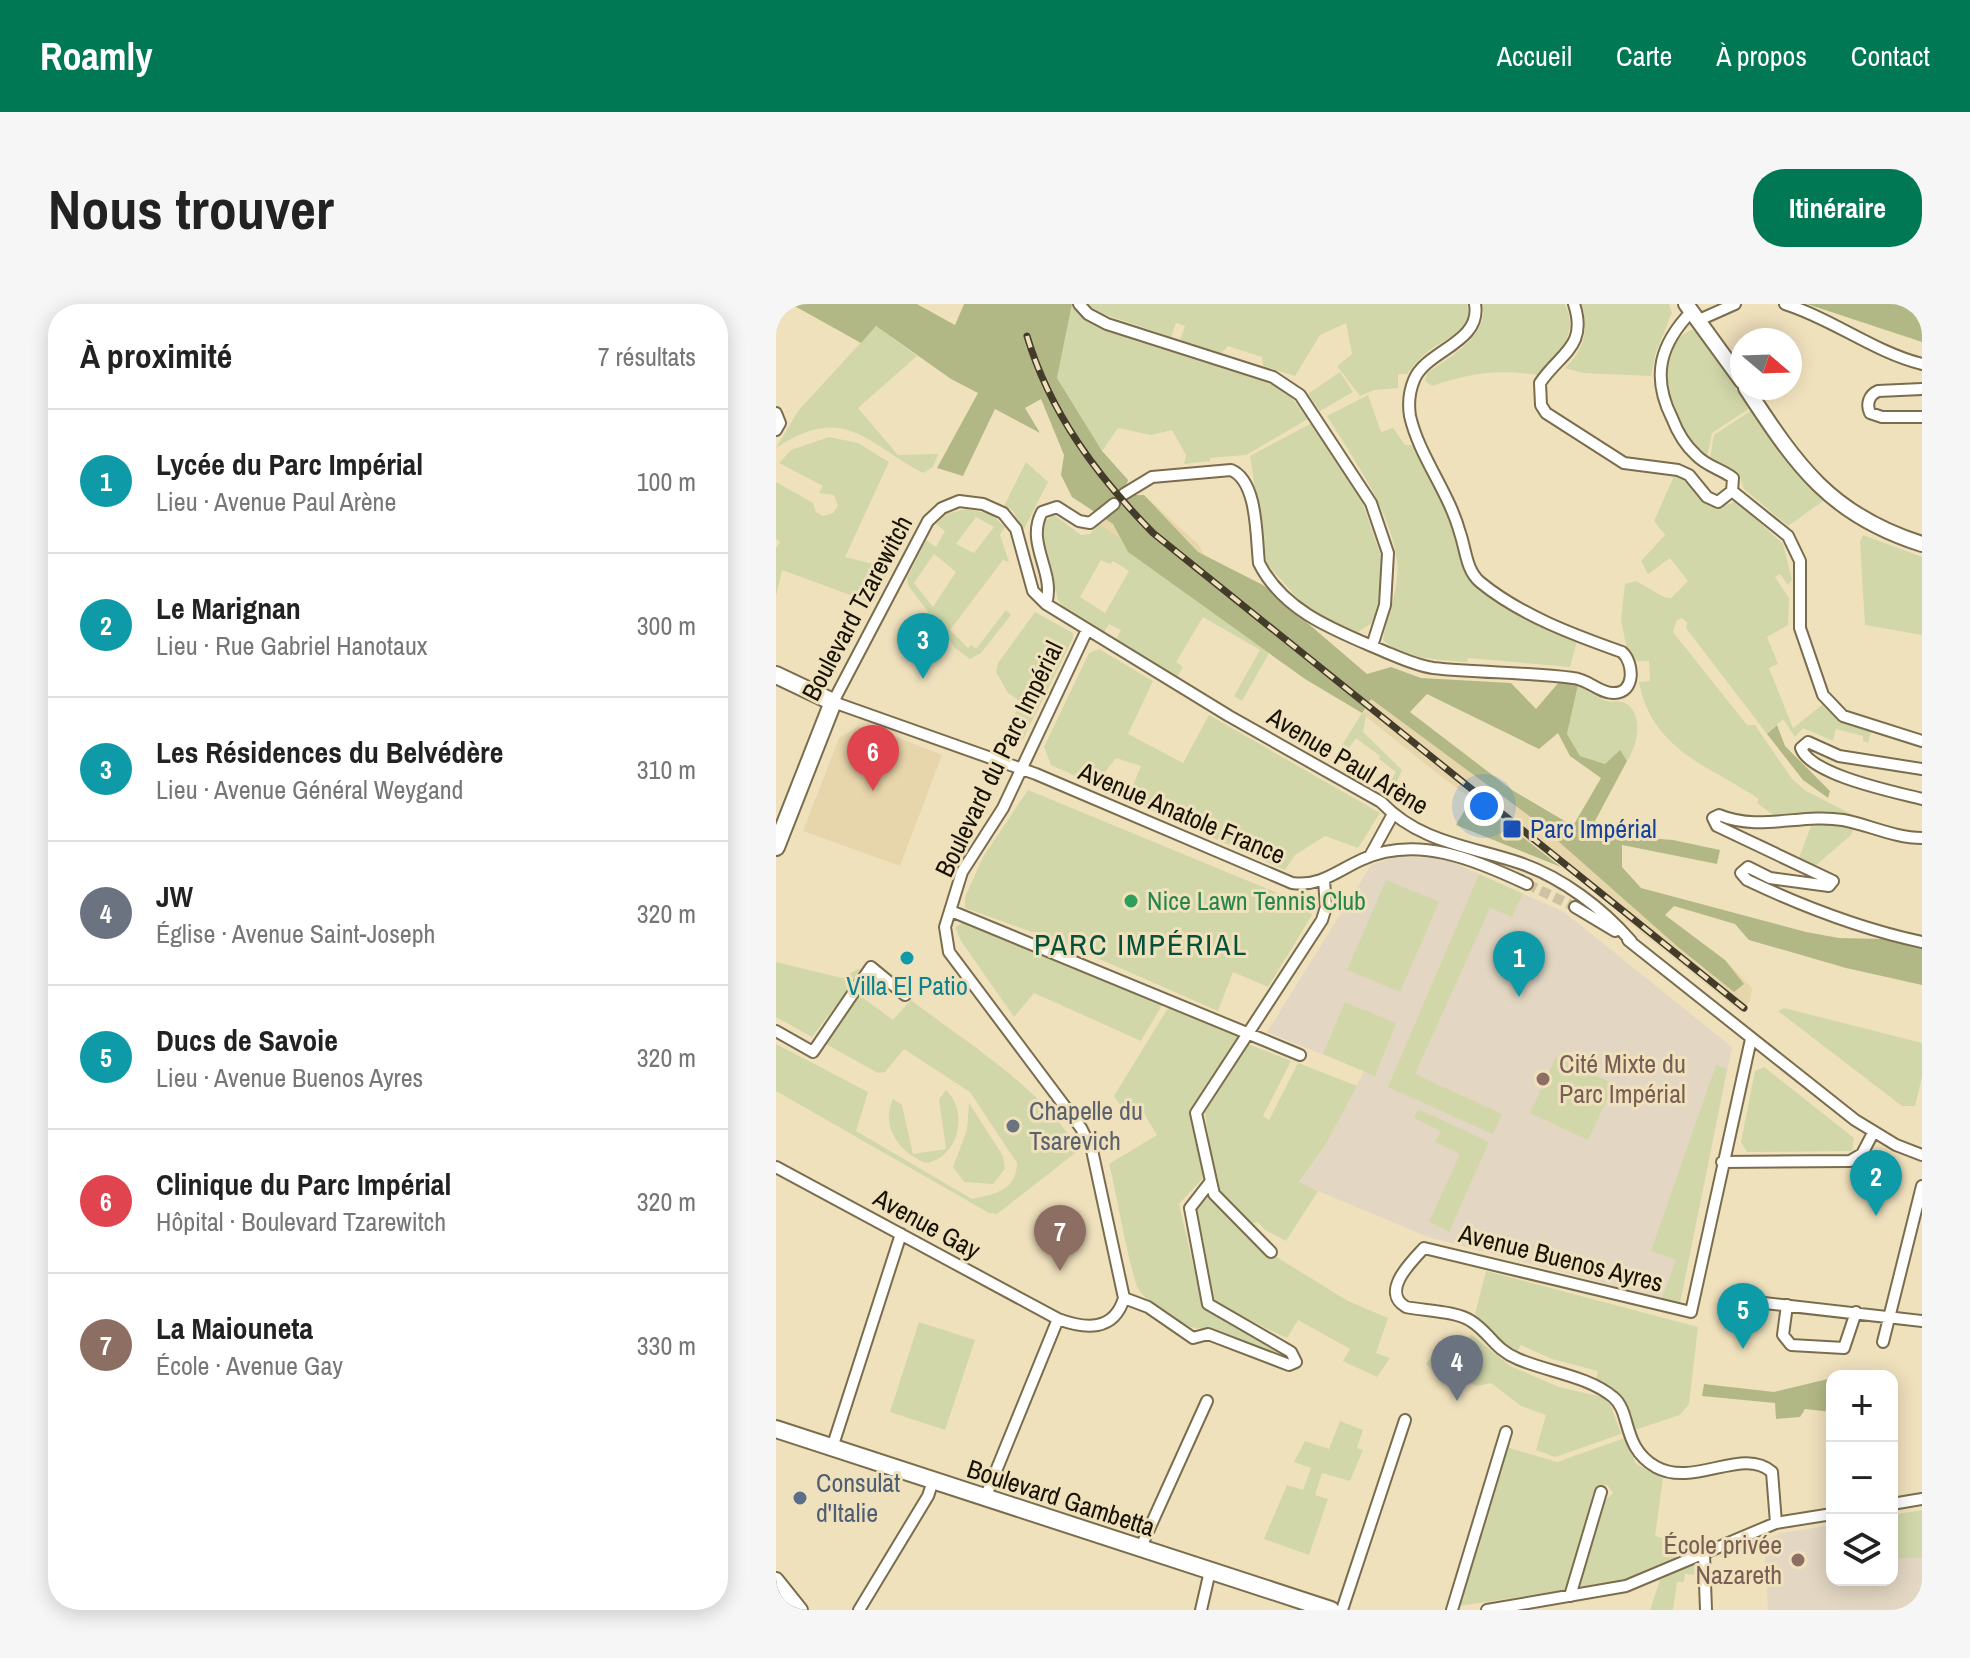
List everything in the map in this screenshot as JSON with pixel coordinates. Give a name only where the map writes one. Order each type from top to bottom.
[{"type":"highway","points":[[776,1601],[785,1610]]},
{"type":"main road","points":[[776,675],[833,702]]},
{"type":"main road","name":"Boulevard Tzarewitch","points":[[776,847],[833,702]]},
{"type":"main road","name":"Boulevard Gambetta","points":[[776,1429],[1331,1610]]},
{"type":"street","points":[[1079,304],[1088,314],[1107,324],[1273,377],[1300,395],[1371,503],[1388,553],[1385,605],[1372,646]]},
{"type":"street","points":[[1124,494],[1152,477],[1225,469],[1241,475],[1248,488],[1259,563],[1270,581],[1301,612],[1318,623],[1431,667],[1577,678],[1614,693],[1626,687],[1630,678],[1630,659],[1622,652],[1589,641],[1512,603],[1478,580],[1467,561],[1456,517],[1415,430],[1408,404],[1415,377],[1425,363],[1468,330],[1475,318],[1475,304]]},
{"type":"street","points":[[1574,304],[1578,334],[1571,348],[1540,383],[1541,405],[1546,413],[1624,463],[1678,470],[1713,501],[1723,501],[1732,491],[1733,478],[1692,452],[1673,422],[1659,386],[1660,362],[1666,346],[1692,312],[1735,304]]},
{"type":"street","points":[[1785,304],[1831,321],[1889,352],[1922,364]]},
{"type":"street","points":[[1692,312],[1730,364]]},
{"type":"street","points":[[1922,389],[1878,391],[1869,400],[1868,408],[1882,417],[1922,417]]},
{"type":"street","points":[[1754,400],[1785,445],[1821,488],[1862,521],[1922,544]]},
{"type":"street","points":[[776,413],[780,423],[776,430]]},
{"type":"street","points":[[1732,491],[1788,536],[1800,561],[1800,628],[1823,695],[1843,716],[1922,741]]},
{"type":"street","name":"Boulevard Tzarewitch","points":[[833,702],[928,521],[951,503],[983,504],[1009,519],[1016,529],[1030,585],[1046,604]]},
{"type":"street","points":[[1046,604],[1048,586],[1035,538],[1042,512],[1057,507],[1079,521],[1090,523],[1114,504]]},
{"type":"street","name":"Avenue Paul Arène","points":[[1046,604],[1086,632],[1381,802],[1393,814],[1448,844],[1506,858],[1539,872],[1592,904],[1631,941],[1751,1039],[1873,1133],[1922,1155]]},
{"type":"street","name":"Boulevard du Parc Impérial","points":[[1086,632],[1003,808],[962,872],[945,927],[949,952],[1081,1128],[1092,1150],[1124,1298]]},
{"type":"street","name":"Avenue Anatole France","points":[[833,702],[1021,768],[1284,881],[1308,885],[1370,856]]},
{"type":"street","points":[[1922,769],[1839,756],[1808,742],[1801,748],[1814,764],[1922,799]]},
{"type":"street","points":[[1370,856],[1393,814]]},
{"type":"street","points":[[1922,838],[1907,838],[1840,819],[1740,824],[1719,815],[1713,818],[1717,826],[1833,881],[1829,886],[1770,878],[1748,867],[1741,873],[1747,880],[1841,920],[1878,933],[1922,942]]},
{"type":"street","name":"Avenue Paul Arène","points":[[1370,856],[1401,848],[1430,850],[1496,869],[1527,884]]},
{"type":"street","points":[[1271,1252],[1214,1194],[1196,1113],[1322,920],[1326,907],[1324,880]]},
{"type":"street","name":"Avenue Paul Arène","points":[[1575,907],[1631,941]]},
{"type":"street","points":[[951,911],[1300,1055]]},
{"type":"street","points":[[776,1031],[813,1052],[871,967],[905,995]]},
{"type":"street","points":[[1751,1039],[1722,1162],[1850,1161],[1862,1154],[1873,1133]]},
{"type":"street","name":"Avenue Buenos Ayres","points":[[1722,1162],[1691,1312],[1424,1248],[1395,1286],[1399,1302],[1471,1321],[1498,1350],[1601,1388],[1617,1400],[1628,1435],[1637,1451],[1657,1468],[1694,1474],[1750,1462],[1762,1463],[1772,1472],[1776,1523]]},
{"type":"street","name":"Avenue Gay","points":[[776,1167],[1058,1319]]},
{"type":"street","points":[[985,1498],[1058,1319],[1086,1328],[1099,1326],[1121,1309],[1124,1298],[1148,1307],[1193,1338],[1208,1334],[1289,1365],[1296,1362],[1291,1352],[1208,1304],[1190,1208],[1211,1181]]},
{"type":"street","points":[[1883,1342],[1922,1186]]},
{"type":"street","points":[[832,1448],[901,1234]]},
{"type":"street","points":[[1729,1299],[1922,1321]]},
{"type":"street","points":[[1787,1305],[1783,1335],[1791,1345],[1844,1348],[1856,1312]]},
{"type":"street","points":[[1140,1549],[1207,1401]]},
{"type":"street","points":[[1342,1610],[1405,1420]]},
{"type":"street","points":[[1452,1610],[1506,1432]]},
{"type":"street","points":[[859,1610],[908,1530],[933,1481]]},
{"type":"street","points":[[1570,1596],[1601,1492]]},
{"type":"street","points":[[1898,1503],[1922,1499]]},
{"type":"street","points":[[1487,1610],[1626,1586],[1776,1523],[1826,1515]]},
{"type":"street","points":[[1704,1555],[1706,1604]]},
{"type":"street","points":[[1201,1610],[1210,1571]]},
{"type":"street","points":[[776,1580],[800,1610]]},
{"type":"shaded area","points":[[1057,378],[1102,451],[1128,480],[1123,495],[1144,495],[1198,544],[1211,567],[1371,699],[1725,960],[1752,988],[1750,1001],[1741,1012],[1625,919],[1625,913],[1438,774],[1275,644],[1099,524],[1116,505]]},
{"type":"shaded area","points":[[858,727],[874,728],[942,755],[900,866],[803,831],[839,738]]},
{"type":"shaded area","name":"Cité Mixte du Parc Impérial","points":[[1398,856],[1445,859],[1564,912],[1732,1047],[1680,1303],[1428,1237],[1299,1183],[1326,1144],[1364,1071],[1267,1032],[1371,865]]},
{"type":"shaded area","name":"École privée Nazareth","points":[[1922,1511],[1922,1610],[1768,1610],[1764,1541],[1781,1533],[1826,1526],[1826,1586],[1898,1586],[1898,1514]]},
{"type":"green space","points":[[791,304],[917,304],[955,325],[964,304],[1072,304],[1057,378],[1102,451],[1128,480],[1123,495],[1144,495],[1198,552],[1263,585],[1367,674],[1391,667],[1421,678],[1511,683],[1536,709],[1559,682],[1578,685],[1567,734],[1580,756],[1605,764],[1620,750],[1627,761],[1595,821],[1635,837],[1673,840],[1720,850],[1717,864],[1622,845],[1622,867],[1641,888],[1806,932],[1839,938],[1885,939],[1922,947],[1922,985],[1846,968],[1749,940],[1735,924],[1674,906],[1665,915],[1725,960],[1744,984],[1734,992],[1678,947],[1532,818],[1371,699],[1362,713],[1305,679],[1128,552],[1113,524],[1072,497],[1061,475],[1064,455],[1041,399],[1025,408],[1040,433],[995,409],[963,476],[937,468],[978,393],[951,379],[876,326],[861,343]],"holes":[[[1427,694],[1539,749],[1558,733],[1570,756],[1601,778],[1573,826],[1512,790],[1410,712]]]},
{"type":"green space","points":[[1072,304],[1092,323],[1134,340],[1284,388],[1308,419],[1246,455],[1210,458],[1210,461],[1184,464],[1186,455],[1172,430],[1151,435],[1118,428],[1102,451],[1057,378]]},
{"type":"green space","points":[[1085,304],[1467,304],[1468,314],[1466,322],[1455,334],[1422,356],[1407,374],[1398,374],[1398,388],[1374,390],[1360,396],[1337,366],[1352,354],[1346,323],[1320,335],[1295,376],[1263,366],[1262,357],[1228,346],[1221,353],[1180,340],[1185,326],[1176,323],[1171,337],[1095,311]]},
{"type":"green space","points":[[1482,304],[1565,304],[1570,325],[1565,343],[1538,375],[1484,373],[1432,386],[1425,381],[1427,373],[1474,336],[1483,315]]},
{"type":"green space","points":[[1581,304],[1669,304],[1672,313],[1656,352],[1651,376],[1583,373],[1565,368],[1584,339],[1585,322]]},
{"type":"green space","points":[[1807,304],[1922,304],[1922,342]]},
{"type":"green space","points":[[876,326],[917,356],[858,408],[898,455],[938,454],[933,467],[923,473],[869,440],[837,428],[800,435],[776,448],[798,411]]},
{"type":"green space","points":[[1694,329],[1730,380],[1730,400],[1744,400],[1750,408],[1712,433],[1707,457],[1682,430],[1667,392],[1665,372],[1669,354],[1678,339]]},
{"type":"green space","points":[[1340,372],[1353,392],[1320,411],[1308,394]]},
{"type":"green space","points":[[1368,395],[1381,432],[1393,428],[1405,445],[1414,445],[1449,516],[1463,569],[1471,582],[1515,612],[1577,641],[1570,667],[1468,658],[1467,662],[1434,659],[1411,655],[1383,640],[1397,581],[1393,542],[1370,486],[1327,416]]},
{"type":"green space","points":[[1752,410],[1800,476],[1826,499],[1788,526],[1744,489],[1739,474],[1710,459],[1714,435]]},
{"type":"green space","points":[[1312,423],[1358,490],[1384,565],[1375,621],[1358,632],[1309,611],[1267,564],[1250,456]]},
{"type":"green space","points":[[829,437],[858,443],[889,462],[845,557],[890,568],[872,603],[782,570],[776,596],[776,548],[780,542],[776,539],[776,482],[813,503],[816,512],[823,516],[833,513],[838,506],[834,495],[819,493],[823,486],[779,463],[791,450]]},
{"type":"green space","points":[[1026,462],[1048,482],[1023,531],[1013,511],[1004,506]]},
{"type":"green space","points":[[1675,474],[1709,504],[1725,506],[1736,501],[1783,544],[1792,580],[1788,585],[1780,574],[1775,577],[1789,598],[1788,625],[1767,637],[1778,664],[1769,668],[1793,728],[1822,705],[1839,720],[1872,727],[1868,743],[1863,741],[1863,736],[1836,729],[1833,741],[1803,728],[1795,737],[1783,719],[1767,734],[1686,628],[1687,622],[1682,618],[1677,620],[1673,632],[1747,725],[1755,725],[1792,779],[1806,791],[1853,815],[1780,820],[1757,803],[1759,799],[1684,753],[1656,724],[1646,705],[1639,682],[1650,681],[1649,661],[1637,661],[1626,645],[1621,620],[1625,584],[1636,581],[1671,598],[1688,581],[1670,558],[1648,574],[1641,561],[1665,535],[1654,521]]},
{"type":"green space","points":[[966,509],[991,514],[1005,527],[1000,535],[1009,562],[1003,560],[950,630],[968,648],[971,645],[976,649],[1006,610],[1011,615],[981,653],[970,659],[955,648],[908,585],[907,578],[926,540],[936,547],[945,531],[936,524],[947,514]],"holes":[[[976,517],[994,527],[974,553],[956,544]],[[934,554],[956,572],[933,607],[914,583]]]},
{"type":"green space","points":[[1054,515],[1081,535],[1090,534],[1099,524],[1121,539],[1128,552],[1269,653],[1242,701],[1234,696],[1260,650],[1203,617],[1176,662],[1183,667],[1177,677],[1115,641],[1121,630],[1109,624],[1103,634],[1067,612],[1058,600],[1040,532],[1042,523]],"holes":[[[1101,560],[1110,564],[1113,561],[1129,571],[1105,613],[1080,597]]]},
{"type":"green space","points":[[1863,535],[1922,557],[1922,635],[1865,625],[1860,542]]},
{"type":"green space","points":[[1035,612],[1073,633],[1073,638],[1023,739],[1005,746],[1017,708],[1023,710],[1025,705],[1008,693],[996,672],[998,663]]},
{"type":"green space","points":[[1099,649],[1153,681],[1128,734],[1183,763],[1209,715],[1380,813],[1358,848],[1325,836],[1295,855],[1285,870],[1051,765],[1044,747],[1089,653]],"holes":[[[1116,758],[1141,766],[1129,795],[1106,783],[1109,775],[1105,772]]]},
{"type":"green space","points":[[1578,685],[1606,701],[1623,702],[1631,708],[1637,731],[1634,748],[1627,761],[1619,751],[1605,764],[1580,756],[1567,734]]},
{"type":"green space","points":[[1362,713],[1366,716],[1363,732],[1402,770],[1393,791],[1387,788],[1396,772],[1379,759],[1380,756],[1356,738],[1349,748],[1342,745]]},
{"type":"green space","points":[[1777,725],[1785,746],[1830,791],[1828,798],[1803,780],[1767,734]]},
{"type":"green space","name":"Nice Lawn Tennis Club","points":[[1028,790],[1309,906],[1312,915],[1268,987],[1233,972],[1218,1011],[1065,944],[965,908],[965,897],[983,857]]},
{"type":"green space","points":[[1467,794],[1561,867],[1456,825],[1466,808]]},
{"type":"green space","points":[[1840,822],[1855,825],[1851,835],[1815,866],[1799,858],[1811,826]]},
{"type":"green space","points":[[1479,874],[1523,894],[1512,917],[1490,908],[1415,1074],[1502,1114],[1493,1134],[1388,1087]]},
{"type":"green space","points":[[1386,880],[1439,902],[1400,992],[1347,970]]},
{"type":"green space","points":[[962,923],[1162,1005],[1141,1041],[1034,993],[1014,1017],[961,941],[955,927]]},
{"type":"green space","points":[[776,962],[842,978],[858,969],[863,970],[812,1037],[776,1017]]},
{"type":"green space","points":[[859,995],[893,1020],[911,1000],[1024,1086],[1063,1127],[1079,1150],[997,1214],[989,1213],[776,1091],[776,1044],[868,1092],[856,1131],[972,1199],[1003,1190],[1013,1180],[1017,1163],[970,1092],[904,1049],[885,1072],[878,1073],[824,1043]]},
{"type":"green space","points":[[1345,1002],[1396,1023],[1375,1076],[1323,1054]]},
{"type":"green space","points":[[1168,1008],[1239,1037],[1194,1109],[1206,1175],[1179,1204],[1202,1303],[1287,1355],[1285,1359],[1205,1328],[1180,1322],[1151,1303],[1136,1282],[1109,1164],[1157,1135],[1140,1107],[1128,1116],[1114,1096]]},
{"type":"green space","points":[[1784,1008],[1922,1043],[1922,1077],[1915,1106],[1902,1106],[1778,1011]]},
{"type":"green space","points":[[1248,1044],[1291,1061],[1263,1116],[1269,1120],[1298,1063],[1357,1086],[1326,1144],[1299,1182],[1318,1191],[1286,1241],[1265,1230],[1258,1222],[1250,1224],[1216,1190],[1205,1112]]},
{"type":"green space","points":[[1556,1057],[1614,1084],[1588,1140],[1530,1113]]},
{"type":"green space","points":[[1716,1065],[1727,1069],[1680,1303],[1662,1299],[1676,1260],[1651,1251]]},
{"type":"green space","points":[[1764,1067],[1854,1138],[1852,1151],[1747,1152],[1741,1142],[1755,1071]]},
{"type":"green space","points":[[946,1090],[957,1110],[957,1132],[946,1152],[926,1163],[908,1153],[895,1138],[889,1119],[890,1109],[893,1099],[902,1105],[913,1154],[946,1149],[939,1099]]},
{"type":"green space","points":[[969,1103],[1003,1156],[1005,1169],[993,1184],[964,1182],[953,1167],[967,1130]]},
{"type":"green space","points":[[1418,1109],[1489,1142],[1449,1232],[1429,1222],[1460,1154],[1435,1142],[1441,1131],[1414,1118]]},
{"type":"green space","points":[[1207,1194],[1265,1250],[1348,1301],[1388,1318],[1376,1353],[1390,1358],[1377,1377],[1343,1361],[1350,1349],[1298,1320],[1287,1338],[1211,1302],[1195,1209]]},
{"type":"green space","points":[[1486,1271],[1698,1327],[1689,1404],[1680,1415],[1635,1430],[1621,1400],[1596,1379],[1598,1371],[1552,1359],[1521,1345],[1516,1354],[1501,1346],[1475,1314]]},
{"type":"green space","points":[[919,1322],[975,1340],[945,1430],[890,1412]]},
{"type":"green space","points":[[1471,1334],[1510,1366],[1559,1387],[1602,1397],[1611,1406],[1621,1434],[1555,1457],[1536,1450],[1546,1415],[1521,1406],[1491,1383],[1477,1386],[1462,1378],[1448,1387],[1426,1364],[1440,1344],[1463,1351]]},
{"type":"green space","points":[[1826,1379],[1826,1411],[1805,1409],[1800,1417],[1776,1419],[1775,1403],[1702,1396],[1704,1384],[1774,1392]]},
{"type":"green space","points":[[1340,1421],[1363,1430],[1357,1448],[1363,1450],[1350,1481],[1322,1473],[1315,1495],[1328,1499],[1309,1555],[1264,1539],[1287,1485],[1303,1490],[1311,1468],[1294,1462],[1305,1441],[1329,1449]]},
{"type":"green space","points":[[1625,1438],[1636,1464],[1663,1478],[1655,1536],[1689,1545],[1712,1540],[1635,1578],[1578,1587],[1577,1579],[1602,1504],[1613,1493],[1607,1485],[1600,1486],[1593,1493],[1566,1590],[1459,1606],[1506,1447],[1557,1462]]},
{"type":"green space","points":[[1922,1510],[1922,1558],[1898,1558],[1898,1514]]},
{"type":"green space","points":[[1695,1563],[1697,1575],[1685,1574],[1684,1582],[1677,1582],[1673,1610],[1650,1610],[1660,1580]]},
{"type":"tunnel","points":[[1527,884],[1575,907]]},
{"type":"railway","points":[[1027,336],[1062,417],[1113,489],[1153,533],[1744,1008]]},
{"type":"place","name":"Les Résidences du Belvédère","points":[[923,679]]},
{"type":"place","name":"Clinique du Parc Impérial","points":[[873,791]]},
{"type":"place","name":"Parc Impérial","points":[[1512,829]]},
{"type":"place","name":"Nice Lawn Tennis Club","points":[[1131,901]]},
{"type":"place","name":"Villa El Patio","points":[[907,958]]},
{"type":"place","name":"Lycée du Parc Impérial","points":[[1519,997]]},
{"type":"place","name":"Cité Mixte du Parc Impérial","points":[[1543,1079]]},
{"type":"place","name":"Chapelle du Tsarevich","points":[[1013,1126]]},
{"type":"place","name":"Le Marignan","points":[[1876,1216]]},
{"type":"place","name":"La Maiouneta","points":[[1060,1271]]},
{"type":"place","name":"Ducs de Savoie","points":[[1743,1349]]},
{"type":"place","name":"JW","points":[[1457,1401]]},
{"type":"place","name":"Consulat d'Italie","points":[[800,1498]]},
{"type":"place","name":"École privée Nazareth","points":[[1798,1560]]},
{"type":"district","name":"PARC IMPÉRIAL","points":[[1141,945]]}]
